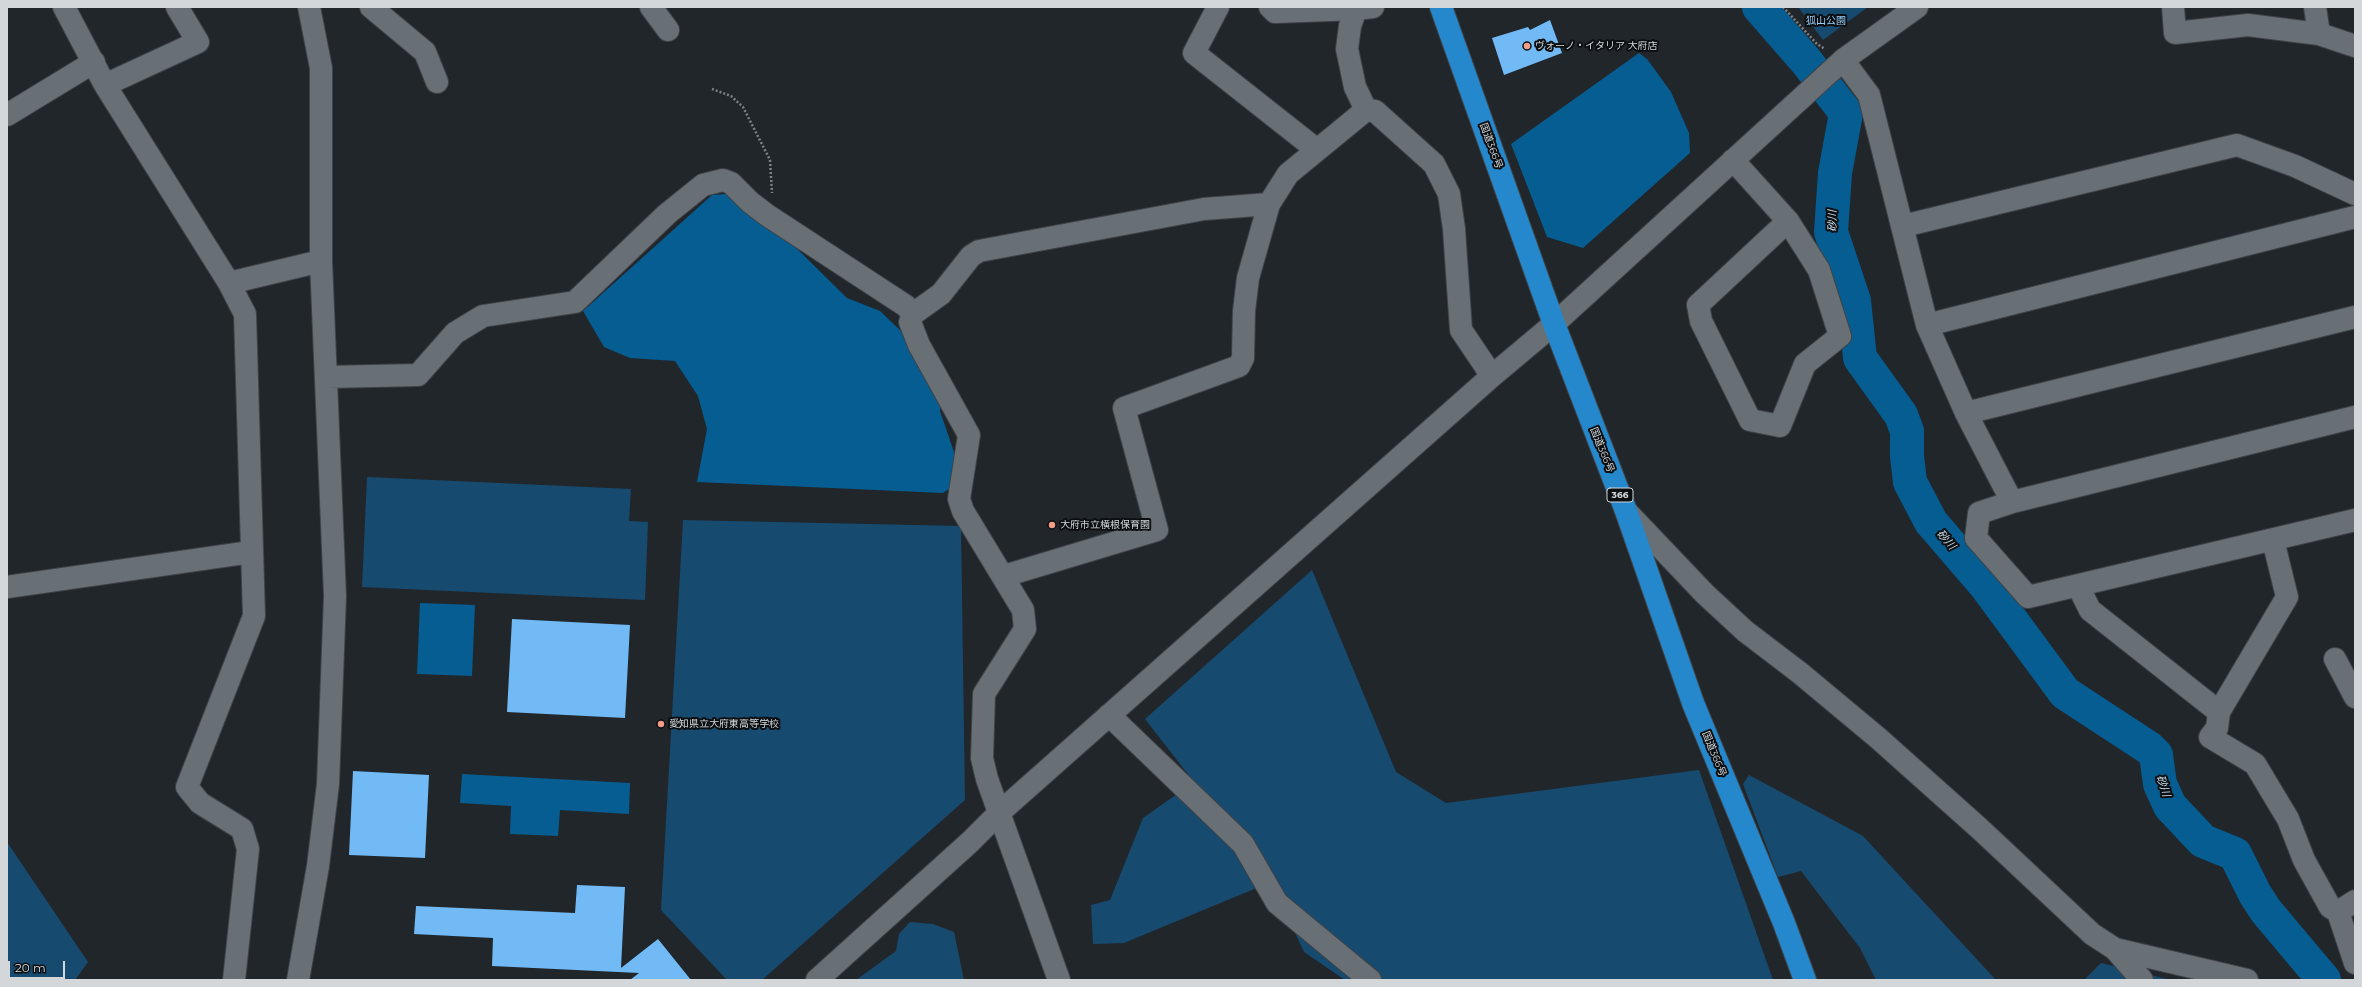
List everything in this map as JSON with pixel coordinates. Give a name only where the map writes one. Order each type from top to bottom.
[{"type":"highway","name":"国道366号","points":[[1441,7],[1554,324],[1626,511],[1693,703],[1784,923],[1805,980]]},
{"type":"street","points":[[64,7],[105,85],[229,283],[245,314],[254,616],[187,787],[200,803],[242,829],[248,849],[234,980]]},
{"type":"street","points":[[105,85],[198,42],[177,7]]},
{"type":"street","points":[[298,980],[318,866],[328,784],[335,596],[321,261],[321,68],[309,7]]},
{"type":"street","points":[[371,7],[425,52],[437,82]]},
{"type":"street","points":[[651,7],[668,30]]},
{"type":"street","points":[[1218,7],[1194,53],[1317,150]]},
{"type":"street","points":[[1270,7],[1275,12],[1364,8]]},
{"type":"street","points":[[817,980],[970,842],[1000,812],[1492,376],[1554,324],[1839,64],[1917,7]]},
{"type":"street","points":[[2173,7],[2175,33],[2248,25],[2319,34],[2355,46]]},
{"type":"street","points":[[2315,7],[2319,34]]},
{"type":"street","points":[[1364,8],[1350,26],[1347,49],[1355,87],[1366,110]]},
{"type":"street","points":[[7,115],[94,62]]},
{"type":"street","points":[[1839,64],[1869,95],[1927,325],[1966,413],[2012,502]]},
{"type":"street","points":[[1004,576],[1157,530],[1124,408],[1239,366],[1243,358],[1244,311],[1248,278],[1269,204],[1288,174],[1366,110],[1375,111],[1434,164],[1449,194],[1454,229],[1461,330],[1492,376]]},
{"type":"street","points":[[1903,226],[2237,145],[2295,166],[2355,194]]},
{"type":"street","points":[[1733,160],[1788,221],[1820,270],[1840,336],[1805,364],[1780,426],[1750,420],[1701,322],[1698,305],[1788,221]]},
{"type":"street","points":[[327,377],[418,375],[455,333],[483,316],[576,302],[667,214],[703,184],[723,180],[731,183],[750,202],[767,215],[906,306],[913,314]]},
{"type":"street","points":[[1059,980],[987,779],[982,758],[984,694],[989,683],[1020,639],[1025,629],[1023,610],[1004,576],[962,511],[959,499],[969,435],[920,345],[910,322],[913,314],[941,294],[971,256],[979,251],[1204,209],[1269,204]]},
{"type":"street","points":[[1927,325],[2355,217]]},
{"type":"street","points":[[229,283],[321,261]]},
{"type":"street","points":[[1966,413],[2355,317]]},
{"type":"street","points":[[2355,416],[2012,502],[1978,513],[1976,538],[2028,597],[2355,520]]},
{"type":"street","points":[[1626,511],[1706,594],[1745,631],[1800,673],[1878,738],[1980,829],[2092,934],[2115,949],[2142,980]]},
{"type":"street","points":[[2274,540],[2287,597],[2220,712],[2217,728],[2210,738],[2255,764],[2288,819],[2304,860],[2330,908],[2347,907],[2355,963]]},
{"type":"street","points":[[7,587],[252,552]]},
{"type":"street","points":[[2078,586],[2090,610],[2220,712]]},
{"type":"street","points":[[2334,659],[2355,697]]},
{"type":"street","points":[[1109,716],[1243,844],[1277,904],[1370,980]]},
{"type":"street","points":[[2115,949],[2247,980]]},
{"type":"path","points":[[1783,7],[1817,44],[1839,64]]},
{"type":"path","points":[[712,89],[731,96],[743,107],[770,160],[773,197]]},
{"type":"green space","name":"狐山公園","points":[[1798,7],[1868,7],[1823,40]]},
{"type":"green space","points":[[367,477],[631,489],[629,521],[648,522],[645,600],[362,587]]},
{"type":"green space","points":[[683,520],[961,526],[965,800],[762,980],[727,980],[661,910]]},
{"type":"green space","points":[[1312,570],[1396,772],[1446,803],[1699,770],[1773,980],[1345,980],[1304,952],[1271,882],[1124,943],[1093,944],[1091,905],[1110,900],[1143,818],[1194,782],[1145,719]]},
{"type":"green space","points":[[1749,775],[1863,836],[1996,980],[1876,980],[1860,948],[1801,871],[1778,877],[1743,784]]},
{"type":"green space","points":[[7,842],[88,962],[75,980],[7,980]]},
{"type":"green space","points":[[910,922],[933,924],[954,932],[964,980],[856,980],[896,951],[899,934]]},
{"type":"green space","points":[[2101,963],[2171,980],[2084,980]]},
{"type":"shaded area","points":[[1639,53],[1647,59],[1671,92],[1689,133],[1690,153],[1583,248],[1547,237],[1511,144]]},
{"type":"shaded area","points":[[726,194],[782,234],[847,298],[880,311],[901,331],[914,348],[941,403],[940,411],[957,461],[952,487],[943,493],[697,482],[707,429],[698,396],[675,361],[630,358],[604,347],[583,311],[712,195]]},
{"type":"shaded area","points":[[420,603],[475,605],[472,676],[417,674]]},
{"type":"shaded area","points":[[462,774],[630,783],[629,814],[560,810],[558,836],[510,834],[511,806],[460,803]]},
{"type":"building","name":"ヴォーノ・イタリア 大府店","points":[[1550,20],[1562,53],[1504,75],[1492,38],[1528,27],[1530,30]]},
{"type":"building","points":[[512,619],[630,625],[625,718],[507,712]]},
{"type":"building","points":[[353,771],[429,775],[425,858],[349,855]]},
{"type":"building","points":[[577,885],[625,887],[621,968],[658,939],[691,980],[630,980],[639,973],[492,966],[493,938],[414,934],[416,906],[575,913]]},
{"type":"waterway","name":"砂川","points":[[1759,7],[1806,61],[1846,113],[1835,173],[1831,232],[1854,301],[1860,358],[1901,415],[1907,431],[1907,456],[1910,482],[1931,522],[1986,586],[2065,693],[2149,748],[2156,755],[2160,784],[2170,806],[2203,841],[2235,854],[2255,894],[2266,911],[2324,980]]},
{"type":"place","name":"ヴォーノ・イタリア 大府店","points":[[1527,46]]},
{"type":"place","name":"大府市立横根保育園","points":[[1052,525]]},
{"type":"place","name":"愛知県立大府東高等学校","points":[[661,724]]}]
